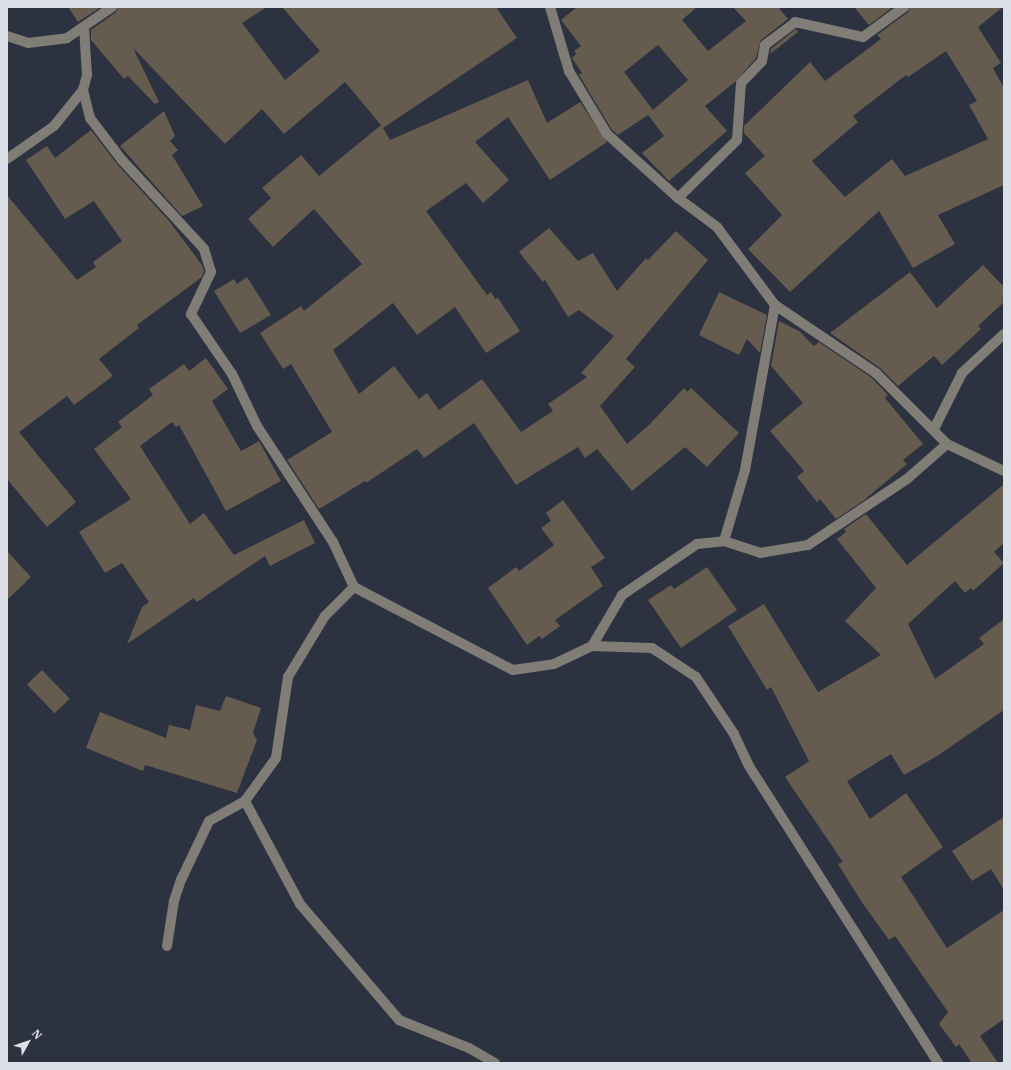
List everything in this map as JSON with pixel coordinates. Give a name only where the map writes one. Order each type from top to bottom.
[{"type":"street","points":[[7,36],[28,43],[67,38],[112,7]]},
{"type":"street","points":[[550,7],[569,71],[607,134],[678,198],[717,227],[775,306],[876,373],[934,429],[947,444],[1004,471]]},
{"type":"street","points":[[678,198],[737,140],[741,83],[762,61],[766,45],[795,22],[863,37],[904,7]]},
{"type":"street","points":[[7,159],[54,126],[83,90],[87,75],[84,27]]},
{"type":"street","points":[[83,90],[90,118],[113,148],[204,249],[211,272],[191,314],[232,374],[257,426],[333,542],[354,586],[513,670],[554,664],[592,646],[652,648],[696,677],[734,734],[749,766],[938,1063]]},
{"type":"street","points":[[724,541],[745,470],[775,306]]},
{"type":"street","points":[[934,429],[962,373],[1004,334]]},
{"type":"street","points":[[592,646],[622,595],[697,544],[724,541],[760,553],[808,545],[907,479],[947,444]]},
{"type":"street","points":[[167,946],[174,901],[181,880],[209,821],[245,801],[276,758],[288,677],[325,616],[354,586]]},
{"type":"street","points":[[245,801],[300,904],[399,1020],[469,1048],[495,1063]]},
{"type":"building","points":[[68,7],[101,7],[78,22]]},
{"type":"building","points":[[118,7],[267,7],[242,23],[285,80],[320,51],[282,7],[496,7],[517,38],[383,128],[390,140],[528,80],[547,123],[580,102],[607,142],[550,180],[508,117],[475,142],[509,180],[483,203],[466,183],[426,211],[487,295],[491,292],[495,299],[498,298],[520,331],[486,353],[455,307],[417,335],[393,303],[333,350],[359,394],[394,366],[419,399],[427,393],[439,410],[482,379],[521,432],[553,411],[548,404],[587,377],[581,373],[614,336],[579,310],[568,317],[545,280],[543,282],[519,252],[549,228],[578,261],[593,253],[617,291],[646,258],[648,260],[676,231],[708,260],[626,359],[635,367],[600,406],[627,444],[649,425],[684,388],[687,392],[691,388],[739,433],[707,467],[685,447],[632,491],[597,449],[585,458],[578,447],[516,485],[474,423],[424,458],[417,449],[366,483],[365,481],[319,509],[287,460],[332,432],[291,364],[283,369],[260,333],[301,306],[304,311],[362,264],[314,209],[273,247],[248,219],[271,198],[262,188],[301,155],[319,176],[381,125],[345,82],[284,134],[262,109],[225,144],[133,48],[159,102],[155,104],[128,76],[124,79],[91,40],[91,30],[116,12]]},
{"type":"building","points":[[577,7],[697,7],[682,20],[708,51],[746,21],[733,7],[778,7],[788,19],[761,40],[756,58],[735,82],[705,106],[727,131],[669,181],[642,153],[664,136],[648,115],[618,135],[612,130],[579,75],[582,73],[572,58],[576,54],[574,51],[581,46],[561,20]],"holes":[[[658,45],[688,80],[653,110],[624,72]]]},
{"type":"building","points":[[854,7],[893,7],[869,25]]},
{"type":"building","points":[[910,7],[1003,7],[978,27],[1001,63],[993,68],[1004,88],[1004,185],[938,215],[955,244],[913,268],[879,211],[790,292],[748,249],[782,215],[745,173],[765,156],[744,133],[744,126],[810,62],[825,81],[881,39],[877,35],[908,12]],"holes":[[[946,51],[977,101],[969,105],[988,139],[905,176],[892,159],[845,197],[812,161],[858,122],[853,116],[906,75],[908,77]]]},
{"type":"building","points":[[796,29],[798,32],[770,54],[771,49]]},
{"type":"building","points":[[164,111],[175,136],[170,141],[178,150],[172,155],[203,206],[182,216],[120,146]]},
{"type":"building","points":[[91,130],[117,164],[170,222],[202,265],[204,271],[202,277],[137,325],[139,328],[99,359],[113,376],[74,405],[67,396],[19,432],[76,502],[47,527],[7,479],[7,195],[77,280],[96,267],[93,262],[122,241],[94,201],[65,219],[26,160],[47,146],[55,158]]},
{"type":"building","points":[[983,265],[1004,287],[1004,302],[978,326],[981,329],[942,365],[934,356],[898,386],[880,368],[830,333],[910,272],[937,308]]},
{"type":"building","points":[[247,277],[271,315],[240,333],[214,291],[234,279],[237,284]]},
{"type":"building","points":[[719,292],[767,315],[760,353],[747,339],[739,355],[699,335]]},
{"type":"building","points":[[779,321],[799,331],[814,346],[819,342],[872,378],[888,395],[885,398],[923,444],[903,460],[907,464],[863,501],[836,519],[820,499],[817,502],[797,477],[804,471],[770,431],[803,403],[771,366]]},
{"type":"building","points":[[206,358],[228,389],[212,401],[241,451],[259,441],[281,481],[226,511],[179,425],[176,427],[172,422],[140,446],[190,524],[204,513],[234,555],[304,520],[315,543],[270,566],[265,556],[197,602],[194,598],[127,644],[142,607],[149,602],[122,563],[105,573],[79,532],[131,499],[94,449],[122,427],[118,422],[153,395],[149,389],[184,364],[189,371]]},
{"type":"building","points":[[1004,484],[1004,543],[994,552],[1004,563],[973,591],[971,588],[965,593],[955,581],[908,624],[935,679],[984,644],[979,638],[1004,619],[1004,710],[937,756],[904,775],[891,754],[847,781],[870,819],[906,793],[943,847],[901,877],[947,948],[1004,910],[1004,1019],[980,1036],[998,1063],[972,1063],[959,1044],[956,1047],[939,1024],[948,1012],[895,936],[889,940],[861,901],[838,864],[843,862],[785,777],[809,761],[771,687],[767,690],[728,626],[764,604],[818,692],[881,655],[845,621],[876,588],[837,539],[846,532],[844,529],[866,514],[907,565]]},
{"type":"building","points":[[563,500],[605,558],[591,567],[603,586],[555,620],[560,626],[542,639],[539,636],[527,645],[488,588],[516,567],[519,571],[554,545],[541,528],[551,521],[546,513]]},
{"type":"building","points":[[7,551],[31,577],[7,600]]},
{"type":"building","points":[[707,567],[737,610],[681,648],[648,600],[671,585],[674,589]]},
{"type":"building","points":[[42,670],[70,699],[55,713],[27,685]]},
{"type":"building","points":[[226,696],[261,708],[253,733],[257,740],[237,793],[145,765],[143,771],[86,748],[100,712],[166,738],[169,725],[190,730],[196,705],[220,711]]},
{"type":"building","points":[[1004,817],[1004,890],[991,869],[972,881],[952,851]]}]
